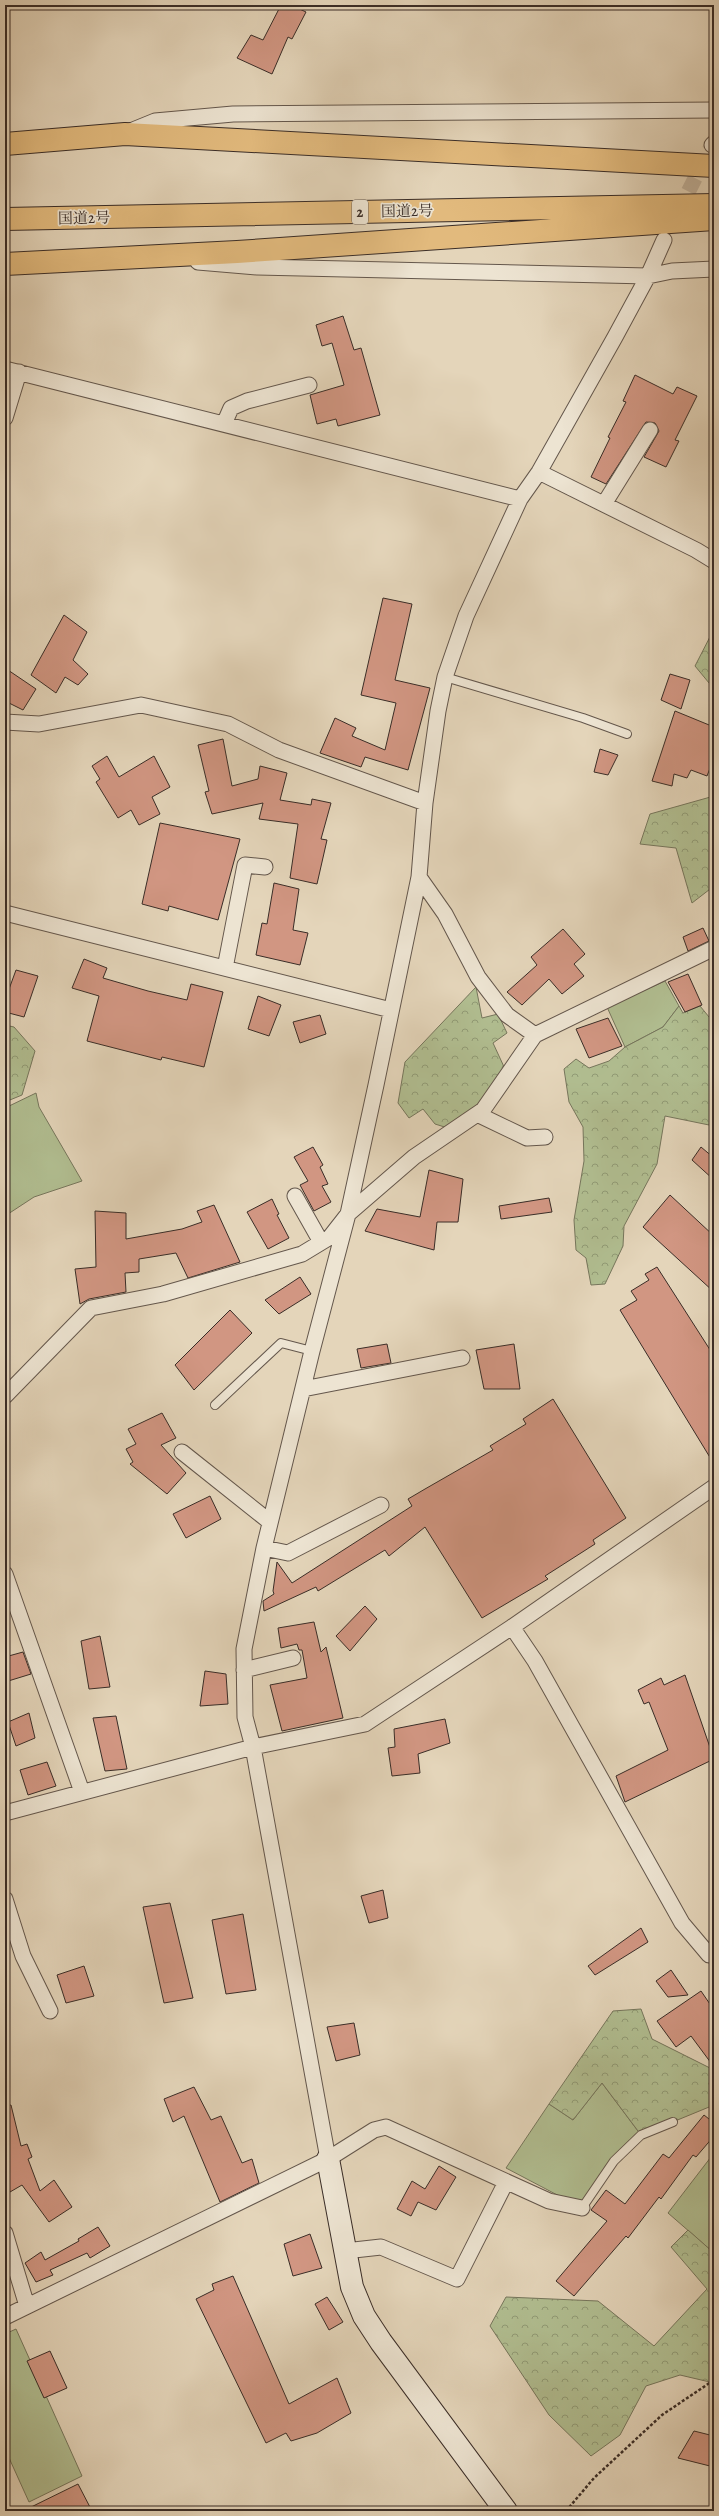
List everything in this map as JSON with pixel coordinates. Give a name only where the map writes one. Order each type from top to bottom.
[{"type":"highway","points":[[5,144],[125,134],[713,151]]},
{"type":"highway","name":"国道2号","points":[[5,219],[714,205]]},
{"type":"highway","points":[[5,264],[516,234],[714,219]]},
{"type":"street","points":[[125,134],[155,121],[233,114],[714,110]]},
{"type":"street","points":[[506,2511],[381,2342],[364,2316],[352,2287],[253,1747],[245,1716],[244,1649],[270,1522],[302,1390],[348,1214],[392,1010],[419,877],[425,803],[438,711],[445,677],[466,616],[520,500],[539,472],[648,276],[664,240]]},
{"type":"street","points":[[136,257],[257,267],[648,276],[672,271],[714,268]]},
{"type":"street","points":[[5,418],[12,370],[520,500]]},
{"type":"street","points":[[224,424],[231,408],[247,401],[309,385]]},
{"type":"street","points":[[604,504],[650,430]]},
{"type":"street","points":[[539,472],[696,550],[714,561]]},
{"type":"street","points":[[5,722],[39,724],[141,705],[228,724],[279,750],[425,803]]},
{"type":"street","points":[[225,968],[246,865],[265,867]]},
{"type":"street","points":[[419,877],[445,914],[478,977],[507,1015],[535,1035]]},
{"type":"street","points":[[5,913],[392,1010]]},
{"type":"street","points":[[5,1396],[91,1308],[163,1294],[302,1254],[330,1237],[348,1214],[414,1157],[483,1110],[535,1035],[714,948]]},
{"type":"street","points":[[478,1114],[527,1138],[545,1137]]},
{"type":"street","points":[[295,1196],[321,1242]]},
{"type":"street","points":[[302,1390],[462,1358]]},
{"type":"street","points":[[182,1452],[270,1522]]},
{"type":"street","points":[[5,1812],[253,1747],[365,1724],[512,1627],[714,1488]]},
{"type":"street","points":[[264,1548],[288,1553],[381,1505]]},
{"type":"street","points":[[5,1574],[82,1792]]},
{"type":"street","points":[[512,1627],[535,1661],[682,1923],[709,1955],[714,1955]]},
{"type":"street","points":[[244,1670],[293,1658]]},
{"type":"street","points":[[5,1899],[23,1956],[50,2011]]},
{"type":"street","points":[[5,2317],[328,2159],[374,2130],[386,2127],[549,2201],[582,2208]]},
{"type":"street","points":[[345,2251],[381,2247],[457,2279],[506,2182]]},
{"type":"street","points":[[5,2233],[27,2306]]},
{"type":"lane","points":[[445,677],[583,718],[627,734]]},
{"type":"lane","points":[[214,1405],[281,1343],[312,1351]]},
{"type":"lane","points":[[582,2208],[614,2161],[641,2135],[673,2122]]},
{"type":"path","points":[[566,2511],[594,2478],[662,2415],[714,2380]]},
{"type":"green space","points":[[714,629],[714,689],[695,666]]},
{"type":"green space","points":[[714,796],[714,886],[692,903],[676,848],[640,844],[650,814]]},
{"type":"green space","points":[[665,981],[679,1006],[663,1027],[625,1047],[607,1007]]},
{"type":"green space","points":[[476,987],[482,1018],[498,1014],[507,1033],[493,1043],[505,1069],[482,1107],[451,1129],[435,1124],[423,1109],[409,1118],[398,1103],[405,1062]]},
{"type":"green space","points":[[679,1006],[683,1013],[700,1006],[714,1023],[714,1126],[665,1116],[657,1164],[624,1226],[623,1246],[605,1284],[591,1285],[586,1258],[576,1250],[574,1220],[584,1161],[583,1127],[569,1102],[564,1069],[576,1059],[589,1068],[609,1061],[625,1047],[663,1027]]},
{"type":"green space","points":[[5,1025],[14,1027],[35,1051],[22,1095],[5,1102]]},
{"type":"green space","points":[[36,1093],[39,1107],[82,1181],[34,1197],[5,1216],[5,1108]]},
{"type":"green space","points":[[641,2009],[652,2039],[714,2070],[714,2077],[709,2083],[714,2105],[641,2135],[602,2083],[573,2120],[549,2104],[613,2011]]},
{"type":"green space","points":[[602,2083],[641,2135],[614,2161],[582,2208],[506,2168],[549,2104],[573,2120]]},
{"type":"green space","points":[[714,2153],[714,2253],[668,2213]]},
{"type":"green space","points":[[688,2230],[714,2253],[714,2383],[680,2375],[646,2386],[620,2435],[591,2456],[549,2415],[490,2326],[506,2297],[598,2301],[654,2346],[707,2289],[671,2247]]},
{"type":"green space","points":[[16,2329],[82,2476],[29,2502],[5,2449],[5,2334]]},
{"type":"building","points":[[281,5],[291,5],[306,12],[292,39],[288,37],[272,74],[237,58],[251,35],[263,40]]},
{"type":"building","points":[[343,316],[354,350],[361,348],[380,415],[338,426],[336,419],[317,424],[310,395],[344,385],[332,343],[322,346],[316,325]]},
{"type":"building","points":[[635,375],[673,394],[677,387],[697,396],[675,440],[679,441],[666,467],[644,457],[659,431],[655,423],[646,422],[606,484],[591,477],[610,438],[608,437],[626,402],[623,401]]},
{"type":"building","points":[[383,598],[412,604],[395,680],[430,688],[408,770],[365,757],[361,767],[320,753],[335,718],[356,728],[352,736],[385,750],[396,703],[361,695]]},
{"type":"building","points":[[64,615],[87,632],[73,660],[88,674],[78,685],[65,677],[56,693],[31,675]]},
{"type":"building","points":[[5,668],[36,689],[23,710],[5,701]]},
{"type":"building","points":[[670,674],[690,680],[681,709],[661,700]]},
{"type":"building","points":[[675,711],[714,727],[714,758],[707,776],[691,770],[687,778],[674,774],[672,786],[652,781]]},
{"type":"building","points":[[223,739],[232,786],[258,779],[260,766],[287,773],[280,800],[311,805],[312,799],[331,803],[321,839],[327,840],[317,884],[290,878],[298,824],[259,819],[263,803],[212,814],[205,792],[209,791],[198,745]]},
{"type":"building","points":[[600,749],[618,755],[608,775],[594,772]]},
{"type":"building","points":[[107,756],[119,777],[154,756],[170,787],[152,797],[160,814],[139,825],[131,810],[118,818],[96,782],[100,779],[92,766]]},
{"type":"building","points":[[160,823],[240,839],[218,920],[169,906],[168,911],[142,904]]},
{"type":"building","points":[[274,883],[299,889],[293,930],[308,933],[300,965],[256,955],[262,923],[267,924]]},
{"type":"building","points":[[703,928],[709,941],[688,951],[683,937]]},
{"type":"building","points":[[563,929],[585,954],[574,964],[584,976],[562,994],[549,979],[522,1005],[507,992],[537,965],[531,957]]},
{"type":"building","points":[[84,959],[107,968],[103,978],[148,991],[187,1000],[191,984],[223,992],[204,1067],[162,1057],[161,1060],[87,1041],[99,996],[72,988]]},
{"type":"building","points":[[16,970],[38,976],[24,1017],[5,1012],[5,1000]]},
{"type":"building","points":[[688,974],[702,1005],[685,1012],[668,982]]},
{"type":"building","points":[[258,996],[281,1005],[269,1036],[248,1029]]},
{"type":"building","points":[[320,1015],[326,1034],[300,1043],[293,1022]]},
{"type":"building","points":[[608,1018],[622,1046],[589,1058],[576,1029]]},
{"type":"building","points":[[313,1147],[323,1165],[320,1167],[328,1184],[322,1186],[331,1202],[314,1211],[300,1185],[308,1181],[294,1157]]},
{"type":"building","points":[[701,1147],[714,1158],[714,1180],[692,1160]]},
{"type":"building","points":[[429,1170],[463,1179],[458,1222],[437,1222],[434,1250],[365,1231],[377,1209],[420,1217]]},
{"type":"building","points":[[670,1195],[714,1236],[714,1292],[643,1227]]},
{"type":"building","points":[[549,1198],[552,1212],[501,1219],[499,1206]]},
{"type":"building","points":[[272,1199],[279,1214],[277,1215],[289,1238],[268,1249],[247,1212]]},
{"type":"building","points":[[214,1205],[240,1262],[188,1278],[176,1253],[139,1259],[139,1272],[125,1273],[126,1292],[89,1299],[80,1304],[75,1269],[96,1267],[95,1211],[126,1213],[126,1239],[182,1229],[202,1222],[197,1211]]},
{"type":"building","points":[[657,1267],[714,1356],[714,1464],[620,1310],[637,1300],[631,1291],[649,1280],[645,1274]]},
{"type":"building","points":[[300,1277],[311,1294],[279,1314],[265,1300]]},
{"type":"building","points":[[230,1310],[252,1333],[194,1390],[175,1365]]},
{"type":"building","points":[[387,1344],[391,1363],[361,1368],[357,1349]]},
{"type":"building","points":[[514,1344],[520,1389],[484,1389],[476,1350]]},
{"type":"building","points":[[553,1399],[626,1518],[593,1540],[595,1544],[545,1576],[548,1579],[482,1618],[425,1527],[389,1556],[385,1550],[318,1591],[316,1587],[264,1611],[263,1601],[274,1594],[273,1591],[277,1562],[292,1583],[412,1506],[408,1499],[493,1450],[490,1446],[526,1424],[523,1419]]},
{"type":"building","points":[[162,1413],[176,1438],[161,1445],[186,1473],[167,1494],[130,1464],[133,1462],[126,1449],[136,1444],[128,1429]]},
{"type":"building","points":[[210,1496],[221,1519],[186,1538],[173,1514]]},
{"type":"building","points":[[365,1606],[377,1619],[350,1651],[336,1636]]},
{"type":"building","points":[[314,1622],[321,1652],[326,1647],[343,1718],[282,1731],[270,1685],[307,1678],[302,1650],[299,1650],[297,1644],[281,1648],[278,1628]]},
{"type":"building","points":[[100,1636],[110,1687],[89,1689],[81,1641]]},
{"type":"building","points":[[23,1652],[31,1674],[5,1682],[5,1657]]},
{"type":"building","points":[[205,1671],[226,1674],[228,1704],[200,1706]]},
{"type":"building","points":[[685,1675],[714,1759],[625,1802],[616,1776],[668,1750],[649,1702],[644,1704],[638,1690],[661,1678],[664,1685]]},
{"type":"building","points":[[29,1713],[35,1738],[16,1746],[8,1722]]},
{"type":"building","points":[[116,1716],[127,1769],[105,1771],[93,1718]]},
{"type":"building","points":[[445,1719],[450,1743],[418,1754],[420,1773],[392,1776],[388,1748],[395,1747],[394,1729]]},
{"type":"building","points":[[47,1762],[56,1786],[28,1795],[20,1770]]},
{"type":"building","points":[[383,1890],[388,1918],[369,1923],[361,1896]]},
{"type":"building","points":[[170,1903],[193,1998],[164,2003],[143,1907]]},
{"type":"building","points":[[243,1914],[256,1990],[226,1994],[212,1920]]},
{"type":"building","points":[[641,1928],[648,1942],[595,1975],[588,1966]]},
{"type":"building","points":[[84,1966],[94,1996],[66,2003],[57,1975]]},
{"type":"building","points":[[671,1970],[688,1995],[668,1997],[656,1981]]},
{"type":"building","points":[[701,1991],[714,2010],[714,2067],[691,2036],[676,2047],[657,2021]]},
{"type":"building","points":[[354,2023],[360,2055],[336,2061],[327,2027]]},
{"type":"building","points":[[194,2087],[211,2120],[221,2116],[242,2163],[252,2159],[259,2183],[220,2202],[184,2116],[173,2122],[164,2099]]},
{"type":"building","points":[[11,2105],[21,2146],[27,2144],[32,2157],[28,2159],[40,2191],[54,2180],[72,2207],[49,2222],[22,2185],[10,2192],[5,2174],[5,2106]]},
{"type":"building","points":[[704,2115],[714,2123],[714,2136],[696,2157],[693,2155],[661,2199],[659,2197],[628,2238],[626,2236],[574,2296],[556,2281],[607,2221],[591,2210],[606,2190],[625,2204],[663,2154],[669,2158]]},
{"type":"building","points":[[439,2166],[456,2177],[436,2210],[418,2202],[411,2216],[397,2209],[412,2181],[425,2189]]},
{"type":"building","points":[[98,2227],[110,2246],[90,2258],[87,2253],[50,2270],[53,2275],[36,2282],[25,2263],[41,2252],[45,2260],[79,2241],[78,2239]]},
{"type":"building","points":[[310,2234],[322,2268],[293,2276],[284,2244]]},
{"type":"building","points":[[233,2276],[289,2404],[337,2378],[351,2413],[317,2433],[291,2441],[286,2433],[266,2443],[196,2299],[214,2290],[212,2284]]},
{"type":"building","points":[[327,2297],[343,2322],[329,2330],[315,2304]]},
{"type":"building","points":[[50,2351],[67,2388],[44,2398],[27,2361]]},
{"type":"building","points":[[694,2431],[714,2436],[714,2467],[678,2458]]},
{"type":"building","points":[[78,2484],[92,2511],[23,2511]]},
{"type":"tunnel","points":[[678,212],[712,145]]}]
